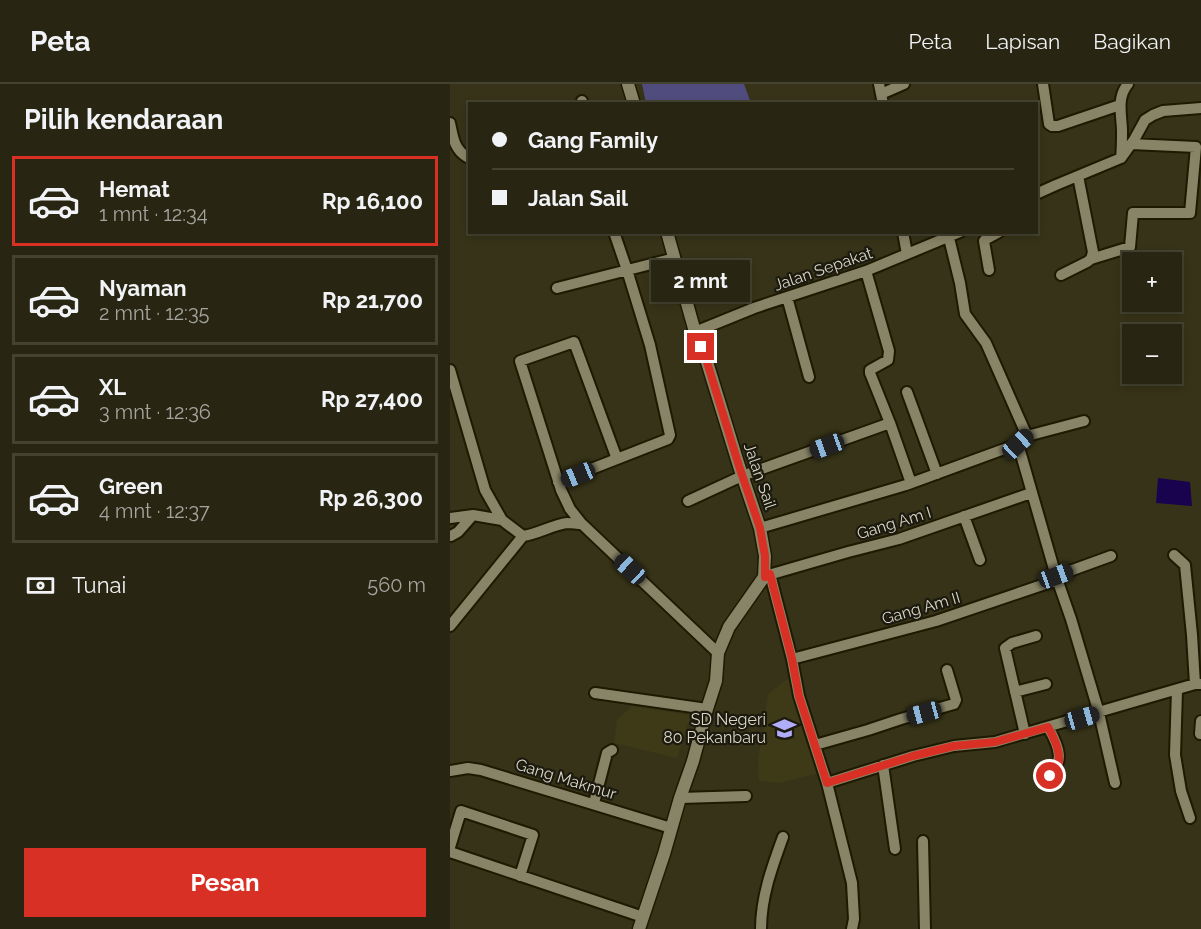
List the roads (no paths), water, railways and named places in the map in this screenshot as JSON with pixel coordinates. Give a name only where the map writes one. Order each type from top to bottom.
[{"type":"street","points":[[628,84],[632,102]]},
{"type":"street","points":[[881,94],[904,84]]},
{"type":"street","points":[[1043,84],[1049,124],[1052,126],[1120,105]]},
{"type":"street","points":[[1121,158],[1120,105],[1128,84]]},
{"type":"street","points":[[1038,193],[1121,158],[1145,120],[1154,115],[1163,111],[1201,108]]},
{"type":"street","points":[[450,123],[456,147],[467,157]]},
{"type":"street","points":[[1061,275],[1091,260],[1130,247],[1133,213],[1190,213],[1196,147],[1131,144]]},
{"type":"street","points":[[1078,176],[1093,252],[1091,260]]},
{"type":"street","points":[[558,482],[668,440],[670,435],[650,345],[615,234]]},
{"type":"street","name":"Jalan Sail","points":[[668,234],[695,332],[707,362],[760,528],[767,576]]},
{"type":"street","points":[[903,234],[907,254]]},
{"type":"street","name":"Jalan Sepakat","points":[[695,332],[754,308],[866,271],[956,234]]},
{"type":"street","points":[[989,270],[984,241],[995,234]]},
{"type":"street","points":[[949,238],[965,314],[986,343],[1027,436]]},
{"type":"street","points":[[557,288],[675,258]]},
{"type":"street","points":[[866,271],[889,351],[888,360],[870,370],[870,374],[911,483]]},
{"type":"street","points":[[787,297],[809,377]]},
{"type":"street","points":[[617,459],[574,342],[520,361],[558,482],[570,509],[582,524],[718,653]]},
{"type":"street","points":[[450,370],[485,490],[502,520],[523,536],[569,523],[582,524]]},
{"type":"street","points":[[907,392],[937,474]]},
{"type":"street","points":[[760,528],[911,483],[1018,444],[1027,436],[1084,421]]},
{"type":"street","points":[[688,501],[742,476],[890,423]]},
{"type":"street","points":[[1018,444],[1030,493],[1099,713],[1115,783]]},
{"type":"street","name":"Gang Am I","points":[[767,576],[900,539],[1030,493]]},
{"type":"street","points":[[450,518],[473,515],[502,520]]},
{"type":"street","points":[[451,536],[458,532],[473,515]]},
{"type":"street","points":[[964,516],[980,560]]},
{"type":"street","points":[[450,627],[523,536]]},
{"type":"street","points":[[827,783],[954,746],[995,742],[1025,734],[1198,684],[1185,565],[1174,555]]},
{"type":"street","name":"Gang Am II","points":[[792,659],[936,621],[1111,556]]},
{"type":"street","points":[[450,852],[520,876],[641,923],[716,681],[718,653],[729,627],[767,576]]},
{"type":"street","points":[[767,576],[792,659],[799,696],[827,783],[852,883],[854,919],[852,929]]},
{"type":"street","points":[[1025,734],[1005,648],[1012,643],[1036,636]]},
{"type":"street","points":[[815,744],[954,704],[956,699],[947,670]]},
{"type":"street","points":[[1015,692],[1046,684]]},
{"type":"street","points":[[1178,690],[1174,756],[1181,791],[1190,818]]},
{"type":"street","points":[[595,693],[707,709]]},
{"type":"street","points":[[1200,734],[1201,721]]},
{"type":"street","points":[[1045,780],[1057,768],[1059,759],[1057,746],[1048,727]]},
{"type":"street","points":[[594,803],[606,753],[612,750]]},
{"type":"street","points":[[883,765],[895,849]]},
{"type":"street","name":"Gang Makmur","points":[[450,771],[468,768],[481,770],[671,828]]},
{"type":"street","points":[[680,798],[746,796]]},
{"type":"street","points":[[450,847],[461,812],[533,834],[520,876]]},
{"type":"street","points":[[760,929],[768,880],[783,837]]},
{"type":"street","points":[[923,841],[925,929]]},
{"type":"place","name":"SD Negeri 80 Pekanbaru","points":[[784,728]]}]
